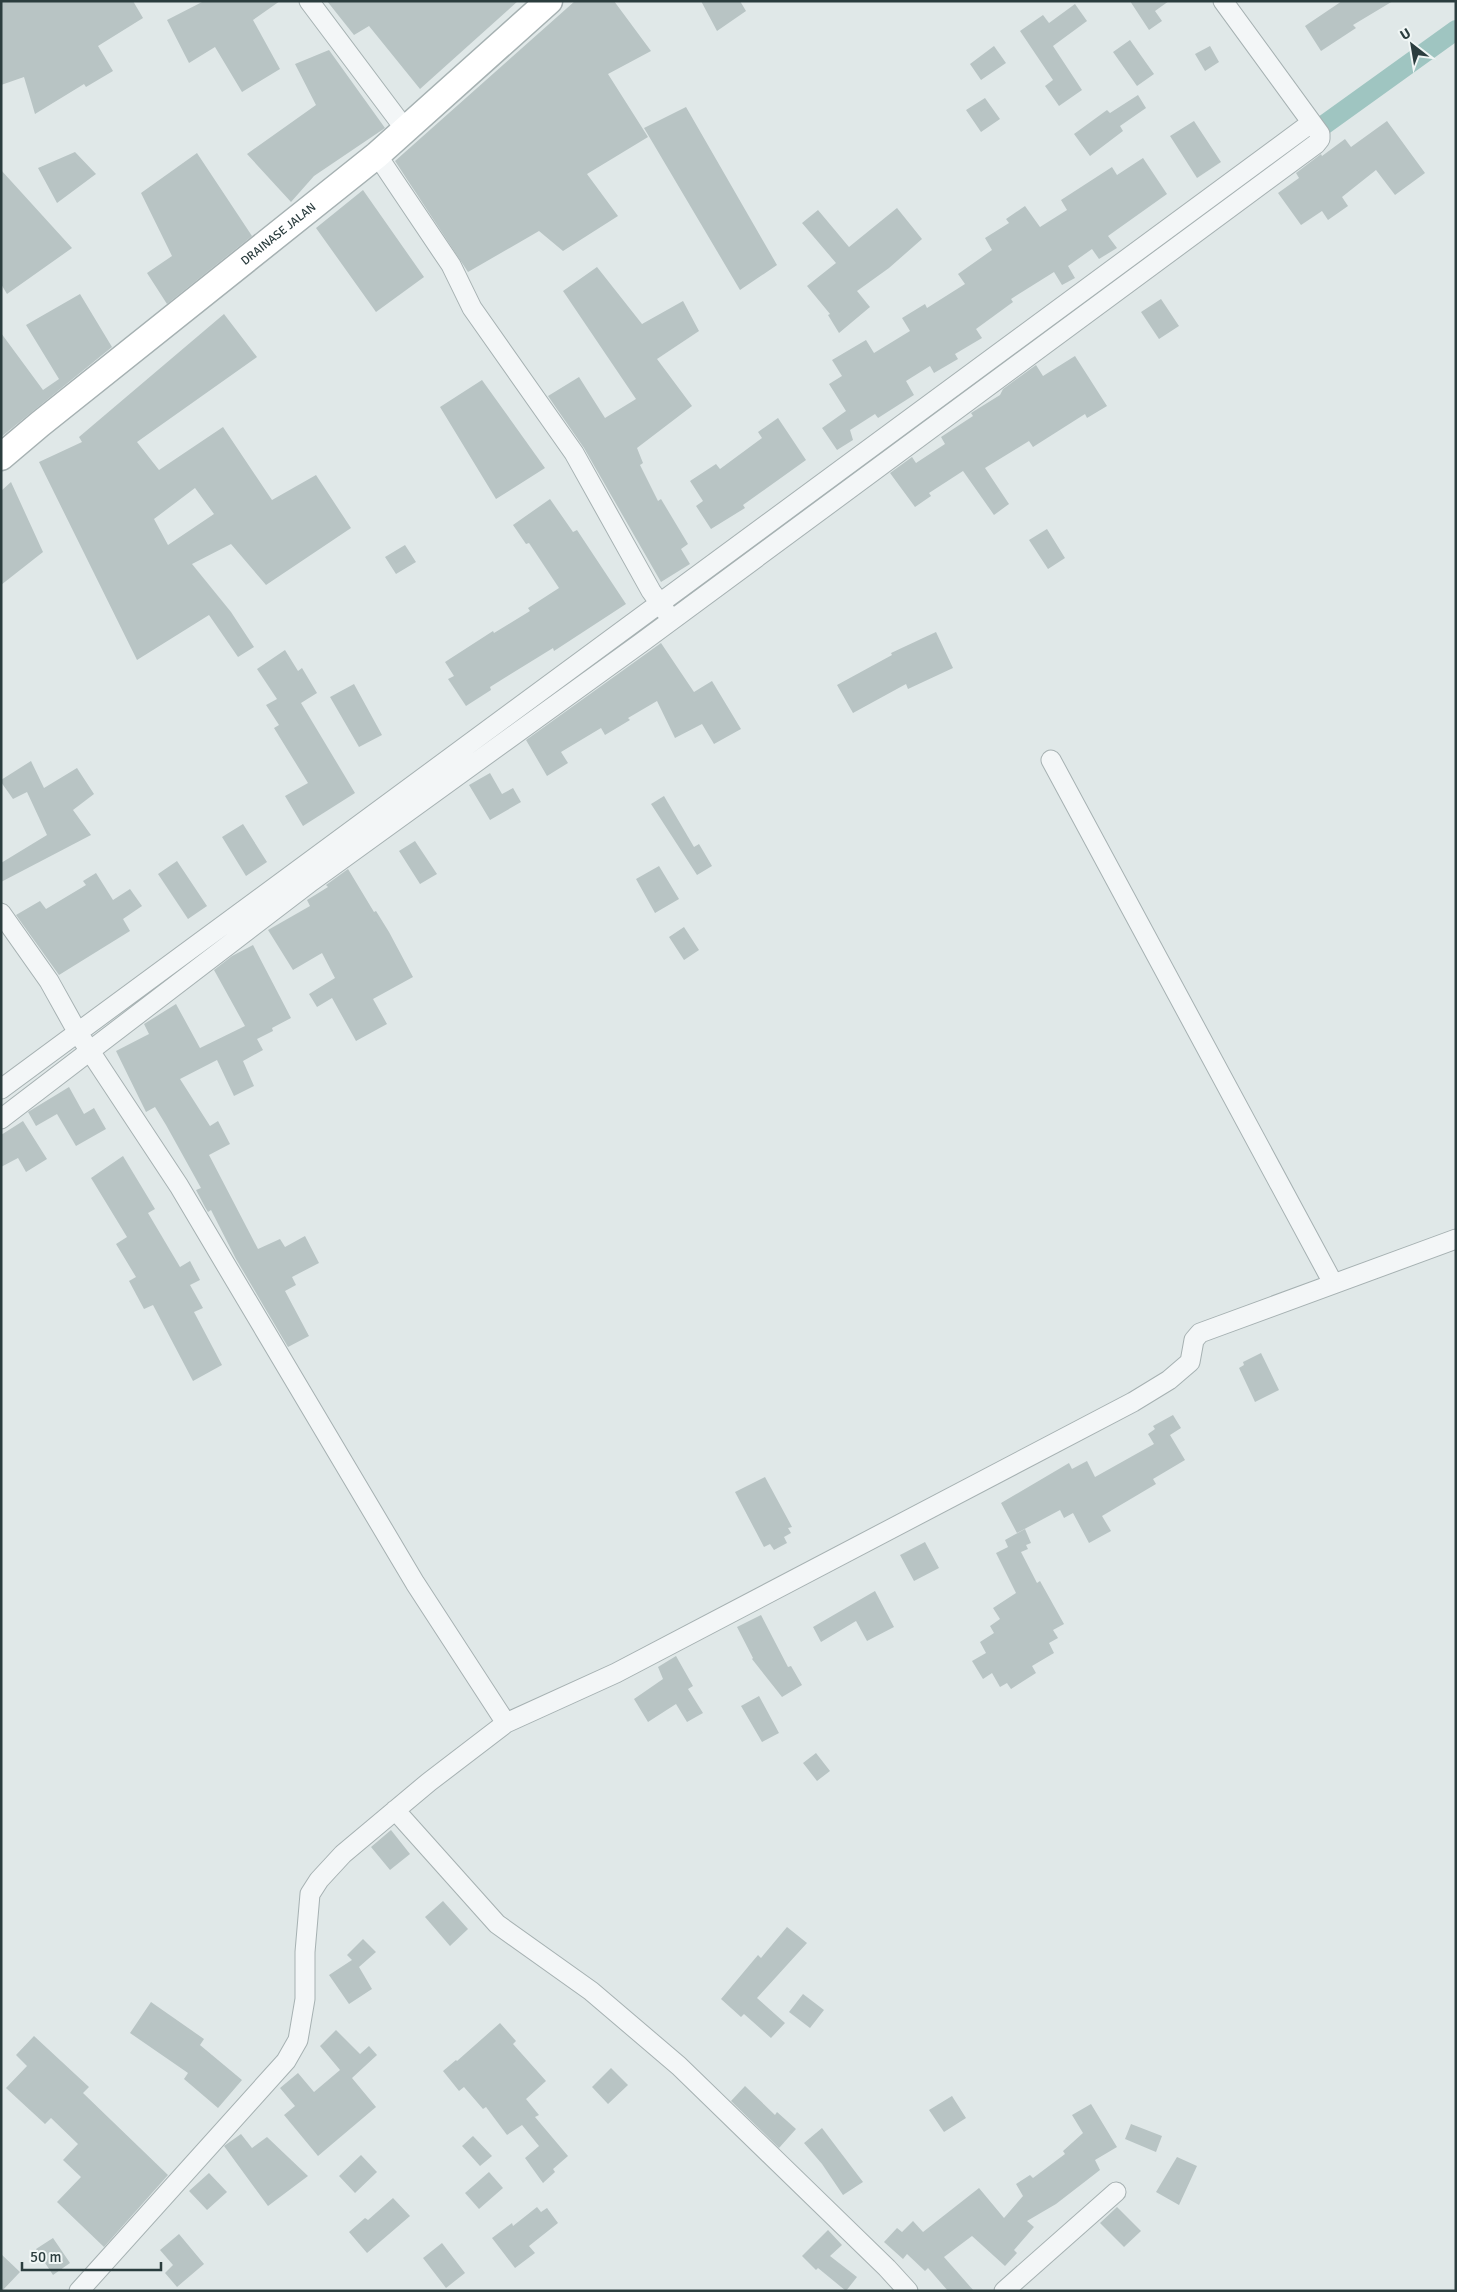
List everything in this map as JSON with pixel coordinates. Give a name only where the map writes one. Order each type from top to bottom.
[{"type":"street","points":[[310,1],[405,129]]},
{"type":"street","name":"DRAINASE JALAN","points":[[1,457],[377,155],[549,1]]},
{"type":"street","points":[[1,1089],[1316,144],[1320,138],[1316,129],[1223,1]]},
{"type":"street","points":[[377,155],[451,265],[472,308],[574,452],[666,612]]},
{"type":"street","points":[[1,1119],[666,612]]},
{"type":"street","points":[[1051,760],[1333,1283]]},
{"type":"street","points":[[1,913],[48,981],[78,1032],[179,1186],[415,1583],[506,1723]]},
{"type":"street","points":[[79,2291],[286,2061],[298,2040],[305,1999],[305,1952],[310,1894],[319,1880],[336,1861],[395,1810],[506,1723],[616,1673],[1133,1402],[1169,1380],[1190,1362],[1194,1340],[1200,1333],[1456,1239]]},
{"type":"street","points":[[395,1810],[497,1924],[591,1991],[679,2066],[887,2268],[908,2291]]},
{"type":"street","points":[[1004,2291],[1116,2192]]},
{"type":"building","points":[[1,1],[133,1],[143,18],[98,46],[113,71],[86,87],[84,84],[35,114],[24,77],[1,85]]},
{"type":"building","points":[[204,1],[280,1],[253,20],[280,69],[242,92],[215,47],[189,63],[167,20]]},
{"type":"building","points":[[327,1],[518,1],[420,89],[369,26],[354,35]]},
{"type":"building","points":[[575,1],[614,1],[651,51],[608,74],[648,137],[587,174],[618,216],[563,251],[539,231],[468,272],[395,161]]},
{"type":"building","points":[[701,1],[740,1],[746,11],[717,31]]},
{"type":"building","points":[[1130,1],[1169,1],[1155,11],[1162,21],[1149,30]]},
{"type":"building","points":[[1342,1],[1393,1],[1353,25],[1356,28],[1321,51],[1305,26]]},
{"type":"building","points":[[1075,4],[1087,21],[1053,46],[1082,90],[1059,106],[1045,86],[1053,80],[1020,31],[1043,15],[1049,23]]},
{"type":"building","points":[[1130,40],[1154,74],[1137,86],[1113,52]]},
{"type":"building","points":[[994,46],[1006,63],[981,80],[970,64]]},
{"type":"building","points":[[1210,46],[1219,62],[1205,71],[1195,54]]},
{"type":"building","points":[[329,50],[385,128],[314,176],[291,202],[247,154],[316,105],[295,64]]},
{"type":"building","points":[[1138,95],[1146,108],[1120,126],[1123,131],[1090,156],[1074,134],[1107,110],[1110,113]]},
{"type":"building","points":[[985,98],[1000,119],[981,132],[966,110]]},
{"type":"building","points":[[686,107],[777,265],[740,290],[644,128]]},
{"type":"building","points":[[1194,121],[1221,162],[1197,178],[1170,136]]},
{"type":"building","points":[[1387,121],[1425,173],[1395,195],[1376,170],[1342,197],[1348,206],[1328,220],[1322,211],[1301,225],[1278,193],[1299,178],[1296,173],[1321,154],[1322,156],[1345,139],[1351,147]]},
{"type":"building","points":[[75,152],[96,174],[57,203],[38,168]]},
{"type":"building","points":[[197,153],[252,236],[167,304],[147,273],[172,256],[141,193]]},
{"type":"building","points":[[1143,158],[1167,194],[1108,236],[1117,248],[1099,259],[1092,249],[1068,266],[1075,278],[1062,285],[1054,272],[1011,299],[1013,302],[976,329],[982,338],[955,354],[958,359],[934,373],[930,366],[906,381],[914,395],[878,418],[875,414],[850,430],[853,440],[837,450],[822,428],[846,411],[829,384],[842,376],[832,360],[866,340],[874,353],[910,331],[902,318],[925,304],[927,308],[965,284],[958,274],[992,250],[985,238],[1009,223],[1006,219],[1025,206],[1040,227],[1067,210],[1061,200],[1112,167],[1117,175]]},
{"type":"building","points":[[1,170],[72,248],[7,294],[1,284]]},
{"type":"building","points":[[363,190],[424,277],[376,312],[316,228]]},
{"type":"building","points":[[897,208],[922,239],[889,268],[857,291],[870,307],[839,333],[828,315],[830,314],[807,286],[836,263],[802,223],[818,210],[849,247]]},
{"type":"building","points":[[597,267],[642,324],[683,301],[699,331],[657,359],[692,406],[637,448],[643,463],[640,465],[658,501],[661,499],[688,544],[681,549],[690,564],[661,582],[584,448],[548,396],[579,377],[605,418],[636,399],[563,291]]},
{"type":"building","points":[[80,294],[112,347],[1,437],[1,333],[43,390],[59,379],[26,325]]},
{"type":"building","points":[[1161,299],[1179,326],[1159,339],[1141,312]]},
{"type":"building","points":[[224,314],[257,357],[137,442],[159,470],[223,427],[272,500],[316,475],[351,528],[266,585],[231,544],[192,564],[231,612],[254,647],[238,657],[209,615],[137,660],[39,462],[82,442],[79,437]],"holes":[[[195,488],[214,514],[168,545],[154,519]]]},
{"type":"building","points":[[1075,356],[1107,406],[1087,418],[1085,414],[1033,447],[1029,441],[985,468],[1009,504],[994,515],[963,471],[929,493],[931,496],[915,507],[890,473],[912,457],[916,463],[945,444],[941,437],[973,416],[971,413],[1000,395],[1003,389],[1036,365],[1043,376]]},
{"type":"building","points":[[482,380],[545,468],[496,499],[440,407]]},
{"type":"building","points":[[778,418],[806,460],[743,505],[745,508],[711,529],[696,506],[703,501],[690,481],[716,464],[720,469],[762,438],[758,432]]},
{"type":"building","points":[[11,482],[43,552],[1,585],[1,491]]},
{"type":"building","points":[[550,499],[573,532],[577,530],[626,604],[554,651],[553,648],[490,687],[491,690],[466,706],[448,679],[454,676],[445,662],[493,631],[494,633],[530,611],[528,608],[559,588],[529,543],[526,544],[513,525]]},
{"type":"building","points":[[1047,529],[1065,558],[1048,569],[1029,540]]},
{"type":"building","points":[[405,545],[416,562],[396,574],[385,557]]},
{"type":"building","points":[[936,632],[953,668],[908,689],[906,684],[853,713],[837,685],[892,655],[891,653]]},
{"type":"building","points":[[661,643],[694,692],[712,681],[741,729],[714,744],[702,724],[675,738],[657,701],[628,718],[630,720],[605,735],[601,728],[561,752],[568,763],[547,776],[526,740]]},
{"type":"building","points":[[285,650],[298,671],[302,668],[317,693],[301,703],[355,793],[303,826],[285,796],[308,783],[274,728],[279,725],[266,705],[277,699],[257,669]]},
{"type":"building","points":[[354,684],[382,735],[359,747],[330,697]]},
{"type":"building","points":[[31,761],[44,788],[77,768],[94,794],[73,810],[91,835],[1,882],[1,863],[47,835],[27,792],[13,799],[1,782],[1,780]]},
{"type":"building","points":[[490,773],[502,794],[513,788],[521,802],[490,820],[469,785]]},
{"type":"building","points":[[664,796],[694,847],[699,844],[712,866],[697,875],[651,804]]},
{"type":"building","points":[[243,824],[267,862],[246,876],[222,837]]},
{"type":"building","points":[[415,841],[437,874],[420,884],[399,851]]},
{"type":"building","points":[[177,861],[207,906],[188,919],[158,874]]},
{"type":"building","points":[[659,866],[679,899],[655,913],[636,879]]},
{"type":"building","points":[[348,869],[374,912],[376,911],[389,932],[413,977],[373,999],[387,1024],[356,1041],[332,998],[317,1007],[309,994],[335,978],[322,953],[293,970],[268,930],[310,906],[307,900],[328,887],[326,885]]},
{"type":"building","points":[[96,873],[113,900],[130,889],[142,906],[123,919],[130,931],[59,975],[16,915],[40,901],[46,909],[86,885],[83,881]]},
{"type":"building","points":[[684,927],[699,950],[684,960],[669,937]]},
{"type":"building","points":[[253,945],[291,1018],[272,1028],[273,1031],[257,1039],[263,1050],[243,1061],[254,1086],[234,1096],[217,1060],[180,1079],[210,1126],[218,1121],[230,1144],[209,1155],[258,1249],[280,1239],[285,1247],[305,1236],[319,1263],[292,1277],[296,1285],[285,1291],[309,1336],[288,1347],[236,1259],[211,1210],[208,1212],[205,1207],[196,1190],[201,1188],[166,1125],[155,1107],[146,1112],[116,1051],[149,1034],[144,1024],[176,1004],[200,1048],[245,1026],[214,970],[232,956]]},
{"type":"building","points":[[69,1087],[84,1114],[94,1108],[106,1129],[76,1146],[57,1114],[36,1126],[28,1112]]},
{"type":"building","points":[[23,1121],[47,1159],[26,1172],[18,1158],[1,1167],[1,1135]]},
{"type":"building","points":[[123,1156],[155,1209],[148,1213],[180,1267],[190,1261],[200,1280],[190,1285],[203,1308],[194,1312],[222,1365],[193,1381],[153,1305],[144,1309],[129,1281],[136,1277],[116,1244],[127,1237],[91,1178]]},
{"type":"building","points":[[1261,1353],[1279,1390],[1255,1402],[1239,1368],[1244,1365],[1243,1362]]},
{"type":"building","points":[[1173,1415],[1181,1428],[1170,1435],[1185,1460],[1153,1479],[1156,1484],[1102,1516],[1111,1531],[1089,1543],[1073,1513],[1064,1518],[1060,1510],[1017,1533],[1001,1503],[1069,1463],[1072,1469],[1087,1461],[1095,1477],[1154,1444],[1148,1434],[1155,1429],[1153,1426]]},
{"type":"building","points":[[765,1477],[792,1527],[788,1528],[791,1533],[784,1537],[787,1543],[774,1550],[770,1544],[764,1547],[735,1492]]},
{"type":"building","points":[[1025,1529],[1031,1543],[1026,1545],[1028,1549],[1021,1552],[1037,1583],[1040,1581],[1064,1624],[1053,1630],[1058,1638],[1049,1643],[1054,1653],[1032,1666],[1036,1673],[1011,1689],[1007,1683],[1000,1687],[992,1673],[983,1679],[972,1661],[986,1653],[980,1642],[994,1633],[990,1626],[1000,1619],[993,1608],[1016,1593],[996,1553],[1008,1547],[1005,1540]]},
{"type":"building","points":[[925,1542],[939,1568],[914,1581],[900,1555]]},
{"type":"building","points":[[875,1591],[894,1627],[867,1641],[856,1621],[821,1642],[813,1627]]},
{"type":"building","points":[[761,1615],[788,1667],[791,1666],[802,1685],[782,1697],[752,1659],[737,1627]]},
{"type":"building","points":[[676,1656],[693,1686],[688,1689],[703,1713],[687,1722],[676,1704],[648,1722],[634,1699],[663,1679],[658,1667]]},
{"type":"building","points":[[759,1696],[779,1733],[762,1742],[741,1706]]},
{"type":"building","points":[[816,1753],[830,1771],[817,1781],[803,1763]]},
{"type":"building","points":[[391,1830],[410,1854],[390,1870],[371,1847]]},
{"type":"building","points":[[443,1901],[468,1929],[450,1946],[425,1917]]},
{"type":"building","points":[[787,1927],[807,1943],[757,1998],[785,2023],[771,2038],[744,2014],[741,2017],[721,1999],[758,1955],[761,1958]]},
{"type":"building","points":[[363,1939],[376,1952],[359,1967],[372,1989],[349,2004],[329,1975],[352,1960],[347,1955]]},
{"type":"building","points":[[803,1994],[824,2010],[810,2028],[789,2012]]},
{"type":"building","points":[[151,2002],[204,2039],[200,2045],[242,2080],[218,2108],[184,2079],[188,2073],[130,2033]]},
{"type":"building","points":[[500,2023],[516,2041],[513,2044],[546,2081],[526,2099],[539,2115],[535,2117],[568,2156],[553,2169],[555,2172],[543,2183],[525,2158],[539,2146],[522,2125],[507,2135],[486,2107],[483,2109],[464,2087],[459,2091],[443,2071]]},
{"type":"building","points":[[336,2030],[360,2054],[369,2046],[377,2055],[352,2078],[376,2107],[318,2156],[284,2115],[295,2106],[280,2088],[298,2073],[314,2092],[340,2070],[320,2046]]},
{"type":"building","points":[[34,2036],[89,2087],[83,2093],[168,2175],[104,2247],[57,2202],[81,2177],[63,2160],[78,2144],[51,2118],[45,2124],[6,2088],[27,2066],[16,2055]]},
{"type":"building","points":[[611,2068],[628,2085],[608,2104],[592,2087]]},
{"type":"building","points":[[745,2086],[775,2115],[777,2112],[796,2129],[779,2148],[731,2101]]},
{"type":"building","points":[[952,2096],[966,2118],[944,2132],[929,2110]]},
{"type":"building","points":[[1091,2104],[1117,2147],[1095,2160],[1100,2170],[1056,2204],[1027,2221],[1034,2227],[1014,2250],[1017,2253],[1005,2266],[972,2236],[944,2257],[974,2291],[948,2291],[928,2268],[925,2271],[907,2254],[903,2259],[884,2242],[897,2228],[902,2232],[913,2221],[923,2232],[979,2188],[1004,2218],[1023,2196],[1016,2184],[1030,2175],[1033,2178],[1065,2154],[1063,2151],[1083,2133],[1072,2115]]},
{"type":"building","points":[[1131,2124],[1162,2136],[1156,2152],[1125,2139]]},
{"type":"building","points":[[822,2128],[863,2182],[843,2195],[822,2164],[804,2143]]},
{"type":"building","points":[[241,2134],[252,2148],[267,2137],[308,2176],[268,2206],[224,2146]]},
{"type":"building","points":[[473,2136],[492,2156],[480,2166],[462,2146]]},
{"type":"building","points":[[361,2155],[377,2172],[355,2193],[339,2176]]},
{"type":"building","points":[[1177,2157],[1197,2166],[1179,2205],[1156,2192]]},
{"type":"building","points":[[489,2172],[503,2188],[479,2209],[465,2193]]},
{"type":"building","points":[[209,2173],[227,2192],[207,2210],[189,2191]]},
{"type":"building","points":[[393,2198],[410,2216],[367,2253],[349,2232],[365,2218],[368,2220]]},
{"type":"building","points":[[537,2207],[541,2212],[547,2208],[558,2223],[529,2246],[535,2253],[515,2268],[492,2238],[512,2223],[513,2226]]},
{"type":"building","points":[[1117,2207],[1141,2231],[1124,2247],[1100,2223]]},
{"type":"building","points":[[828,2230],[842,2245],[830,2256],[857,2277],[846,2291],[818,2268],[816,2270],[802,2256]]},
{"type":"building","points":[[179,2234],[204,2264],[177,2287],[165,2273],[173,2265],[160,2250]]},
{"type":"building","points":[[53,2238],[70,2263],[53,2275],[36,2249]]},
{"type":"building","points":[[442,2243],[465,2273],[446,2288],[423,2258]]},
{"type":"building","points":[[1,2254],[20,2272],[2,2291],[1,2291]]},
{"type":"waterway","points":[[1303,140],[1456,30]]}]
